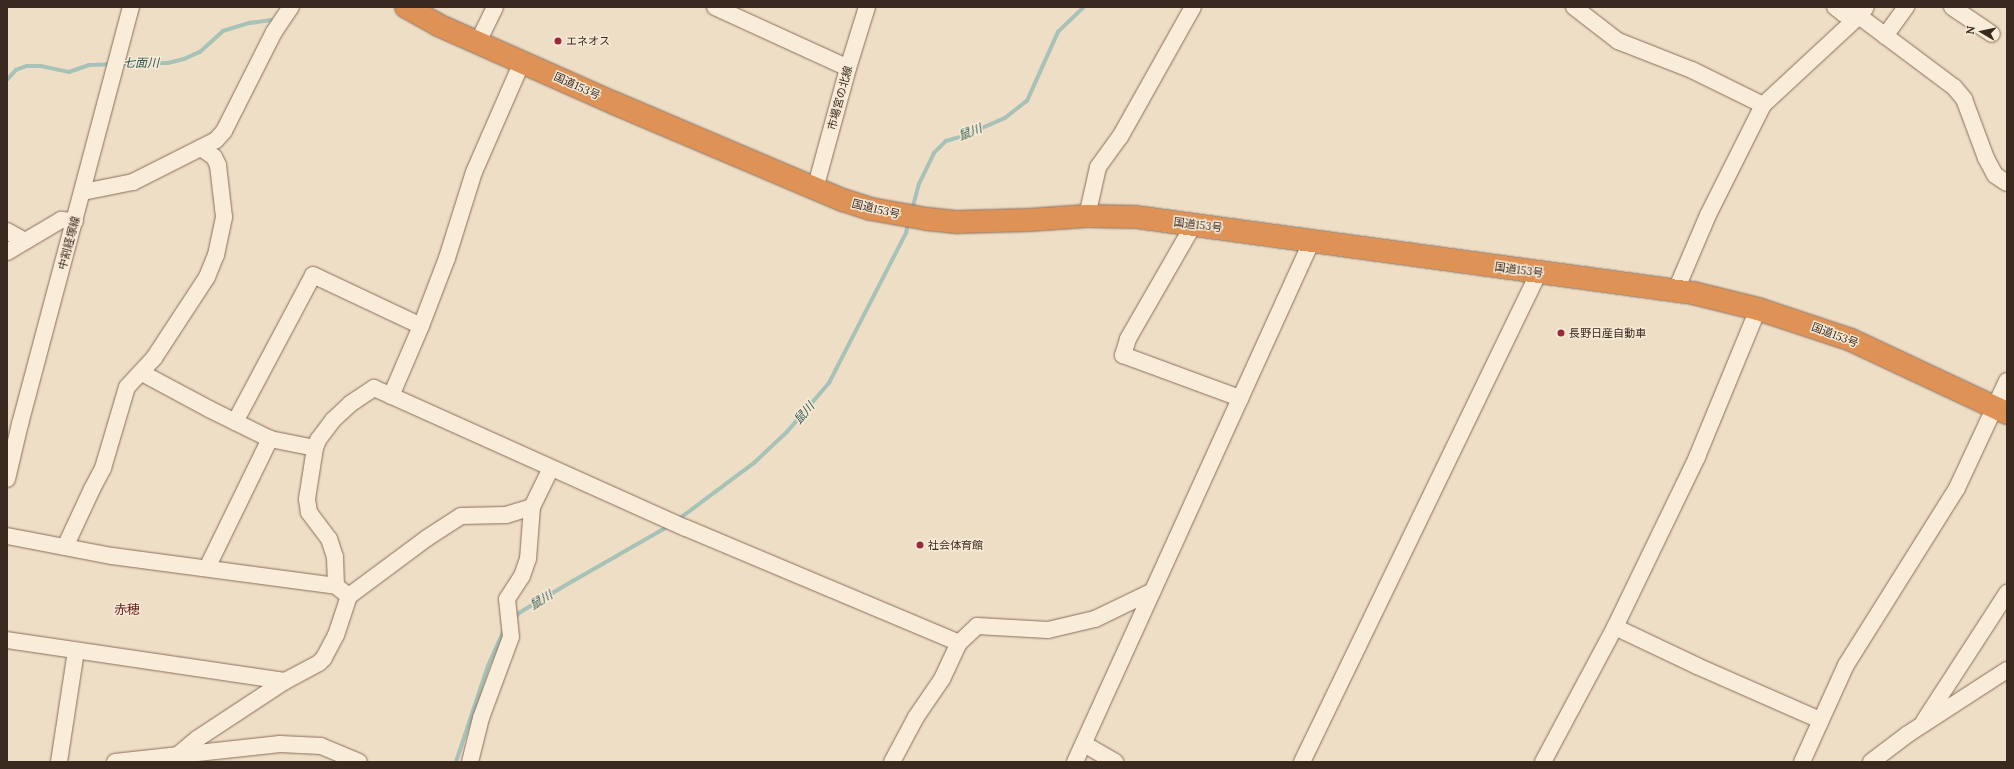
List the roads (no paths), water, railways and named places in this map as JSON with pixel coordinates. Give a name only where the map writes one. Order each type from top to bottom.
[{"type":"highway","name":"国道153号","points":[[406,7],[438,25],[815,189],[842,200],[897,214],[958,222],[1029,220],[1087,216],[1136,217],[1676,290],[1758,308],[1851,340],[2001,410]]},
{"type":"street","name":"中割経塚線","points":[[7,479],[20,424],[83,192],[131,7]]},
{"type":"street","points":[[83,192],[133,182],[216,140],[224,130],[274,32],[291,7]]},
{"type":"street","points":[[478,42],[495,7]]},
{"type":"street","points":[[715,7],[848,68]]},
{"type":"street","name":"市場宮の北線","points":[[815,189],[848,68],[867,7]]},
{"type":"street","points":[[1087,216],[1098,167],[1120,137],[1193,7]]},
{"type":"street","points":[[1574,7],[1618,41],[1692,70],[1763,105]]},
{"type":"street","points":[[1836,7],[1844,14],[1862,12]]},
{"type":"street","points":[[1885,36],[1906,7]]},
{"type":"street","points":[[1952,7],[1992,34]]},
{"type":"street","points":[[1676,290],[1708,215],[1763,105],[1862,12]]},
{"type":"street","points":[[1862,12],[1885,36],[1954,86],[1964,99],[1986,158],[1995,175],[2007,184]]},
{"type":"street","points":[[391,396],[448,258],[474,172],[522,62]]},
{"type":"street","points":[[65,547],[103,468],[127,387],[142,373],[154,358],[207,277],[221,238],[224,217],[218,165],[214,157],[201,148]]},
{"type":"street","points":[[7,252],[62,220],[75,220]]},
{"type":"street","points":[[1194,224],[1128,339],[1123,355],[1240,398]]},
{"type":"street","points":[[7,231],[25,241]]},
{"type":"street","points":[[1075,762],[1308,249],[1310,240]]},
{"type":"street","points":[[1302,762],[1539,272]]},
{"type":"street","points":[[235,422],[313,275],[421,326]]},
{"type":"street","points":[[1543,762],[1615,628],[1697,456],[1758,308]]},
{"type":"street","points":[[142,373],[235,422],[270,438],[315,448]]},
{"type":"street","points":[[1802,762],[1846,665],[1957,488],[2001,410],[2007,381]]},
{"type":"street","points":[[336,586],[335,557],[329,539],[309,512],[307,499],[315,448],[318,440],[333,420],[374,388],[662,518],[959,643]]},
{"type":"street","points":[[207,568],[270,438]]},
{"type":"street","points":[[470,762],[481,718],[511,637],[507,599],[522,576],[528,559],[532,507],[551,468]]},
{"type":"street","points":[[176,759],[198,739],[285,681],[319,663],[324,658],[336,635],[348,596],[427,538],[461,516],[506,515],[532,507]]},
{"type":"street","points":[[7,536],[112,556],[336,586],[348,596]]},
{"type":"street","points":[[892,762],[916,718],[942,679],[959,643],[977,626],[1048,630],[1095,619],[1153,591]]},
{"type":"street","points":[[1921,726],[2007,593]]},
{"type":"street","points":[[1615,628],[1820,720]]},
{"type":"street","points":[[7,640],[285,681]]},
{"type":"street","points":[[59,762],[76,651]]},
{"type":"street","points":[[1871,762],[1921,726],[2007,670]]},
{"type":"street","points":[[115,762],[176,759],[280,744],[321,746],[359,762]]},
{"type":"street","points":[[1084,744],[1115,762]]},
{"type":"waterway","name":"鼠川","points":[[912,210],[919,184],[934,153],[946,141],[964,136],[1005,118],[1027,101],[1058,32],[1084,7]]},
{"type":"waterway","name":"七面川","points":[[120,64],[168,63],[184,59],[200,52],[223,31],[250,23],[271,20]]},
{"type":"waterway","name":"七面川","points":[[7,80],[16,70],[27,66],[41,66],[69,72],[89,65],[112,64]]},
{"type":"waterway","name":"鼠川","points":[[679,519],[754,463],[787,432],[829,383],[906,233],[908,224]]},
{"type":"waterway","name":"鼠川","points":[[515,618],[519,613],[669,526]]},
{"type":"waterway","name":"鼠川","points":[[456,762],[488,666],[504,630]]},
{"type":"place","name":"エネオス","points":[[558,41]]},
{"type":"place","name":"長野日産自動車","points":[[1561,333]]},
{"type":"place","name":"社会体育館","points":[[920,545]]},
{"type":"district","name":"赤穂","points":[[127,610]]}]
